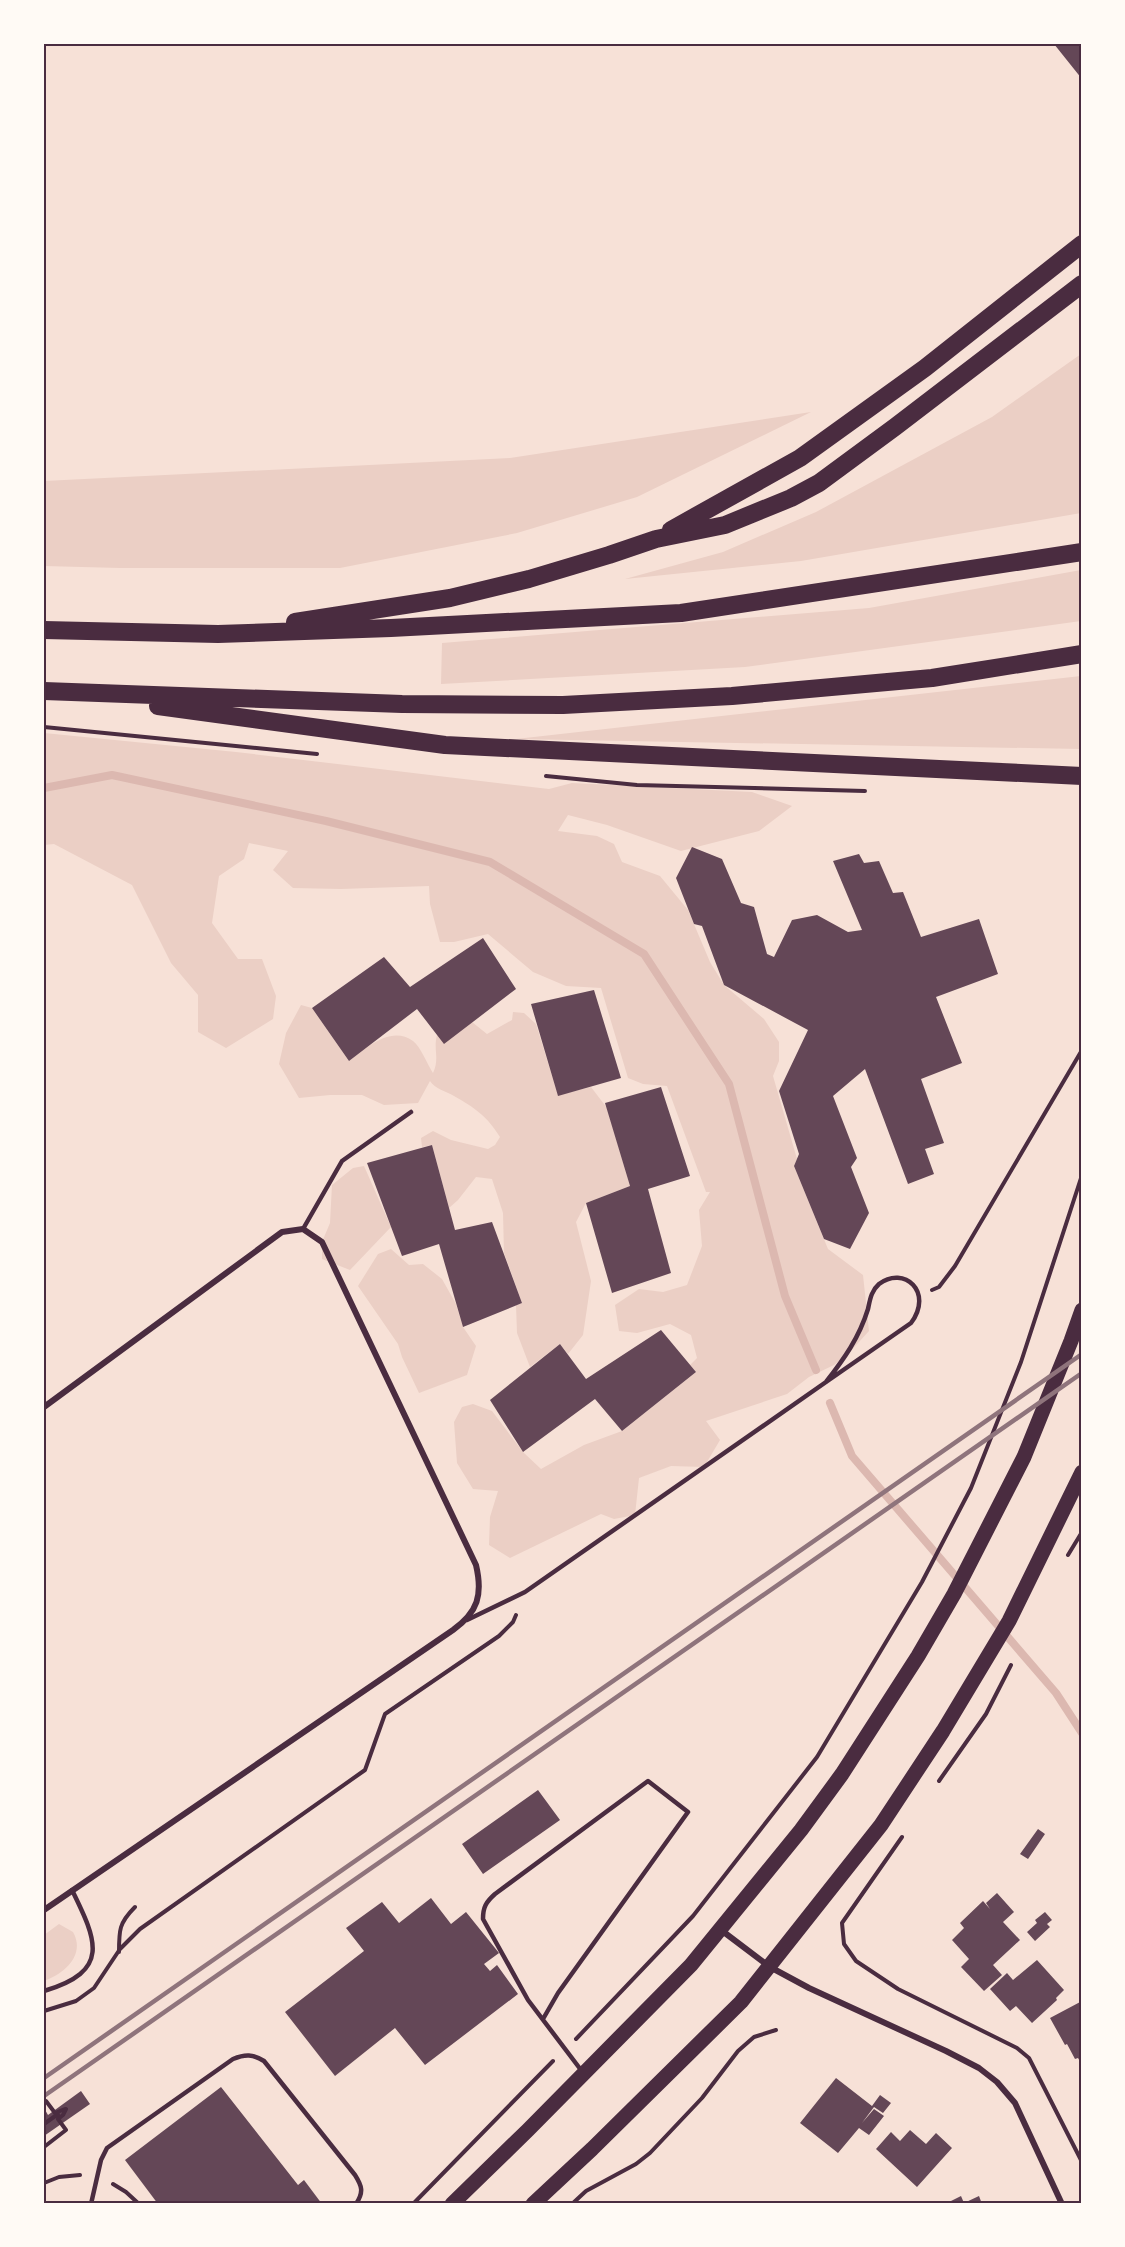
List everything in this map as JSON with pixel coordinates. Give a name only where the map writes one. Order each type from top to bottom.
[{"type":"highway","points":[[656,539],[800,458],[925,368],[1082,244]]},
{"type":"highway","points":[[218,634],[450,598],[529,579],[656,539],[725,525],[791,498],[819,483],[895,428],[1082,284]]},
{"type":"highway","points":[[44,630],[218,634],[391,628],[681,613],[1082,552]]},
{"type":"highway","points":[[52,692],[402,704],[563,705],[732,696],[932,678],[1082,654]]},
{"type":"highway","points":[[52,692],[446,745],[1082,776]]},
{"type":"main road","points":[[452,2204],[691,1965],[801,1830],[842,1774],[918,1656],[954,1594],[1024,1457],[1082,1310]]},
{"type":"main road","points":[[533,2204],[741,2002],[880,1825],[943,1731],[1009,1621],[1082,1473]]},
{"type":"street","points":[[44,1407],[282,1232],[303,1229],[322,1242],[476,1565],[480,1591],[476,1605],[466,1620],[44,1910]]},
{"type":"street","points":[[721,1930],[770,1967],[809,1988],[954,2055],[979,2068],[997,2082],[1015,2103],[1062,2204]]},
{"type":"lane","points":[[303,1229],[342,1161],[411,1112]]},
{"type":"lane","points":[[466,1620],[525,1592],[911,1323],[919,1311],[920,1295],[912,1284],[900,1278],[878,1285],[872,1293],[856,1339],[826,1382]]},
{"type":"lane","points":[[543,2019],[558,1993],[688,1812],[648,1781],[495,1894],[485,1904],[483,1919],[528,2000],[584,2074]]},
{"type":"lane","points":[[44,1991],[75,1978],[84,1970],[90,1959],[93,1937],[72,1890]]},
{"type":"lane","points":[[91,2204],[101,2160],[107,2148],[233,2059],[249,2055],[257,2056],[264,2061],[355,2175],[362,2187],[357,2204]]},
{"type":"path","points":[[920,1295],[939,1287],[955,1266],[1082,1050]]},
{"type":"path","points":[[587,2027],[693,1916],[817,1757],[907,1606],[971,1488],[1021,1362],[1082,1175]]},
{"type":"path","points":[[44,2011],[66,2005],[85,1995],[102,1978],[129,1939],[152,1919],[365,1770],[385,1714],[500,1636],[513,1622],[525,1592]]},
{"type":"path","points":[[939,1782],[986,1714]]},
{"type":"path","points":[[909,1828],[842,1923],[844,1944],[856,1961],[897,1989],[1017,2048],[1029,2058],[1082,2162]]},
{"type":"path","points":[[119,1952],[119,1930],[124,1918],[135,1907]]},
{"type":"path","points":[[572,2204],[586,2191],[636,2164],[650,2153],[702,2098],[738,2051],[754,2037],[776,2030]]},
{"type":"path","points":[[413,2204],[550,2065]]},
{"type":"path","points":[[46,2101],[55,2113],[66,2109]]},
{"type":"path","points":[[44,2123],[66,2109]]},
{"type":"path","points":[[44,2147],[66,2130],[58,2119],[66,2109]]},
{"type":"shaded area","points":[[1081,354],[1081,513],[801,561],[625,579],[723,552],[816,512],[992,417]]},
{"type":"shaded area","points":[[811,412],[637,497],[517,533],[340,568],[44,566],[44,481],[510,458]]},
{"type":"shaded area","points":[[1081,570],[1081,621],[745,667],[441,684],[442,643],[869,608]]},
{"type":"shaded area","points":[[1081,676],[1081,749],[516,739]]},
{"type":"shaded area","points":[[44,733],[236,752],[549,789],[572,783],[752,792],[792,806],[759,831],[681,851],[607,825],[568,815],[558,831],[597,836],[614,844],[622,862],[660,876],[688,910],[710,962],[724,985],[764,1019],[779,1042],[779,1061],[773,1076],[797,1159],[794,1166],[828,1249],[863,1275],[869,1331],[848,1354],[834,1365],[809,1377],[787,1394],[706,1421],[720,1440],[704,1467],[671,1466],[639,1478],[635,1515],[614,1519],[601,1514],[510,1558],[489,1545],[490,1517],[498,1491],[473,1489],[457,1463],[454,1422],[462,1407],[473,1404],[492,1411],[523,1452],[541,1469],[584,1445],[622,1431],[696,1372],[690,1365],[697,1358],[691,1335],[670,1324],[637,1333],[619,1331],[615,1305],[639,1289],[663,1292],[687,1285],[702,1246],[699,1210],[710,1192],[706,1192],[667,1086],[643,1084],[628,1078],[601,988],[566,986],[533,972],[488,934],[454,942],[440,942],[430,904],[429,886],[293,888],[273,870],[288,851],[249,843],[244,859],[219,876],[212,923],[238,959],[262,959],[276,996],[273,1019],[226,1048],[198,1032],[198,995],[171,963],[132,885],[54,844],[44,845]]},
{"type":"shaded area","points":[[301,1005],[312,1008],[349,1061],[379,1040],[396,1036],[405,1037],[416,1044],[433,1073],[436,1063],[437,1035],[472,1022],[487,1034],[512,1020],[513,1012],[524,1013],[536,1024],[558,1095],[591,1087],[607,1108],[630,1186],[586,1203],[576,1222],[591,1281],[583,1335],[568,1354],[560,1344],[530,1367],[517,1333],[516,1305],[522,1303],[504,1253],[503,1213],[492,1179],[476,1177],[449,1208],[432,1145],[422,1147],[421,1138],[433,1131],[451,1140],[488,1149],[495,1145],[500,1137],[495,1130],[474,1109],[430,1081],[418,1103],[384,1105],[362,1095],[299,1098],[279,1064],[286,1033]]},
{"type":"shaded area","points":[[364,1166],[391,1227],[350,1270],[322,1259],[322,1242],[330,1223],[332,1185],[353,1168]]},
{"type":"shaded area","points":[[391,1249],[409,1265],[423,1264],[442,1279],[456,1304],[463,1327],[476,1346],[467,1375],[419,1393],[398,1344],[358,1286],[378,1254]]},
{"type":"shaded area","points":[[59,1924],[73,1932],[77,1948],[75,1956],[59,1974],[44,1981],[44,1935]]},
{"type":"building","points":[[1054,44],[1082,44],[1082,79]]},
{"type":"building","points":[[692,847],[722,859],[741,903],[754,907],[767,954],[774,957],[792,920],[817,915],[848,932],[862,930],[833,861],[859,854],[864,863],[879,861],[893,893],[903,892],[921,937],[979,919],[998,974],[936,997],[962,1063],[921,1079],[944,1143],[925,1149],[934,1174],[908,1184],[865,1069],[833,1096],[857,1158],[851,1167],[869,1213],[850,1249],[824,1239],[794,1166],[799,1154],[779,1091],[808,1030],[724,985],[702,926],[694,924],[676,878]]},
{"type":"building","points":[[483,938],[516,989],[444,1044],[417,1009],[349,1061],[312,1008],[384,957],[410,987]]},
{"type":"building","points":[[594,990],[621,1078],[558,1096],[531,1004]]},
{"type":"building","points":[[661,1087],[690,1176],[648,1189],[671,1273],[612,1293],[586,1203],[630,1186],[605,1103]]},
{"type":"building","points":[[432,1145],[455,1230],[492,1222],[522,1303],[463,1327],[439,1244],[402,1256],[367,1163]]},
{"type":"building","points":[[661,1330],[696,1372],[622,1431],[595,1399],[523,1452],[490,1400],[560,1344],[586,1379]]},
{"type":"building","points":[[538,1790],[560,1820],[483,1874],[462,1844]]},
{"type":"building","points":[[1038,1829],[1045,1834],[1028,1859],[1020,1854]]},
{"type":"building","points":[[997,1893],[1014,1912],[1003,1922],[1020,1940],[993,1965],[1002,1975],[984,1991],[961,1967],[969,1959],[952,1940],[964,1928],[960,1923],[983,1901],[990,1909],[986,1903]]},
{"type":"building","points":[[431,1898],[451,1924],[466,1912],[499,1953],[484,1964],[490,1971],[497,1965],[518,1994],[425,2065],[395,2028],[335,2076],[285,2012],[364,1951],[346,1928],[382,1902],[399,1923]]},
{"type":"building","points":[[1045,1912],[1052,1920],[1047,1924],[1050,1927],[1035,1941],[1027,1932],[1037,1923],[1035,1920]]},
{"type":"building","points":[[1037,1960],[1064,1990],[1056,1998],[1057,2000],[1032,2023],[1016,2006],[1010,2011],[990,1989],[1007,1973],[1013,1980]]},
{"type":"building","points":[[1082,2001],[1082,2065],[1078,2058],[1075,2059],[1067,2044],[1065,2045],[1050,2018]]},
{"type":"building","points":[[836,2078],[872,2106],[880,2095],[891,2103],[883,2113],[874,2107],[862,2123],[874,2109],[884,2116],[869,2135],[859,2128],[838,2153],[800,2123]]},
{"type":"building","points":[[221,2087],[298,2185],[304,2180],[322,2204],[158,2204],[125,2160]]},
{"type":"building","points":[[81,2091],[90,2104],[44,2136],[44,2108],[48,2115]]},
{"type":"building","points":[[910,2130],[926,2144],[936,2133],[952,2148],[917,2187],[876,2149],[891,2132],[900,2141]]},
{"type":"building","points":[[961,2196],[964,2203],[979,2196],[982,2204],[945,2204]]},
{"type":"waterway","points":[[44,788],[112,775],[326,821],[490,862],[644,954],[729,1084],[785,1296],[816,1370]]},
{"type":"waterway","points":[[830,1403],[852,1456],[1056,1693],[1082,1733]]},
{"type":"railway","points":[[44,2078],[1082,1354]]},
{"type":"railway","points":[[44,2096],[1082,1373]]}]
